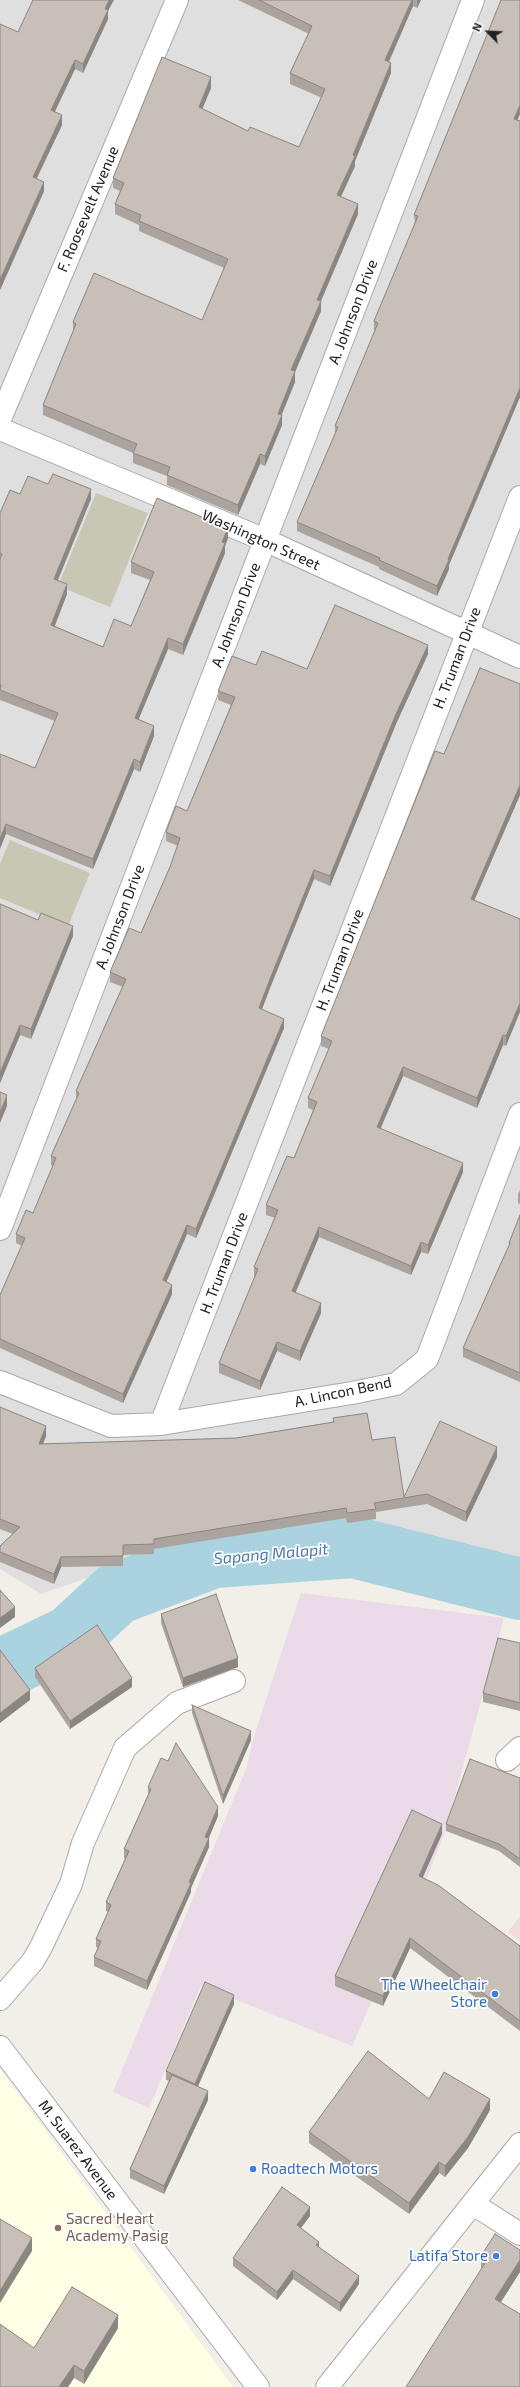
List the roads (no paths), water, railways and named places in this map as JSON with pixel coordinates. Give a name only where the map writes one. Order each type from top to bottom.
[{"type":"street","name":"F. Roosevelt Avenue","points":[[0,419],[177,0]]},
{"type":"street","name":"A. Johnson Drive","points":[[0,1229],[473,0]]},
{"type":"street","name":"Washington Street","points":[[0,429],[265,540],[520,657]]},
{"type":"street","name":"H. Truman Drive","points":[[161,1424],[520,497]]},
{"type":"street","name":"A. Lincon Bend","points":[[0,1382],[111,1426],[161,1424],[352,1393],[396,1384],[427,1359],[520,1114]]},
{"type":"street","points":[[0,1999],[33,1961],[41,1947],[71,1884],[83,1843],[126,1748],[177,1703],[234,1681]]},
{"type":"street","name":"M. Suarez Avenue","points":[[0,2047],[258,2387]]},
{"type":"street","points":[[327,2387],[520,2144]]},
{"type":"street","points":[[473,2204],[520,2234]]},
{"type":"waterway","name":"Sapang Malapit","points":[[0,1670],[71,1636],[116,1594],[214,1557],[353,1547],[520,1589]]},
{"type":"place","name":"The Wheelchair Store","points":[[495,1994]]},
{"type":"place","name":"Roadtech Motors","points":[[253,2169]]},
{"type":"place","name":"Sacred Heart Academy Pasig","points":[[58,2228]]},
{"type":"place","name":"Latifa Store","points":[[496,2256]]}]
